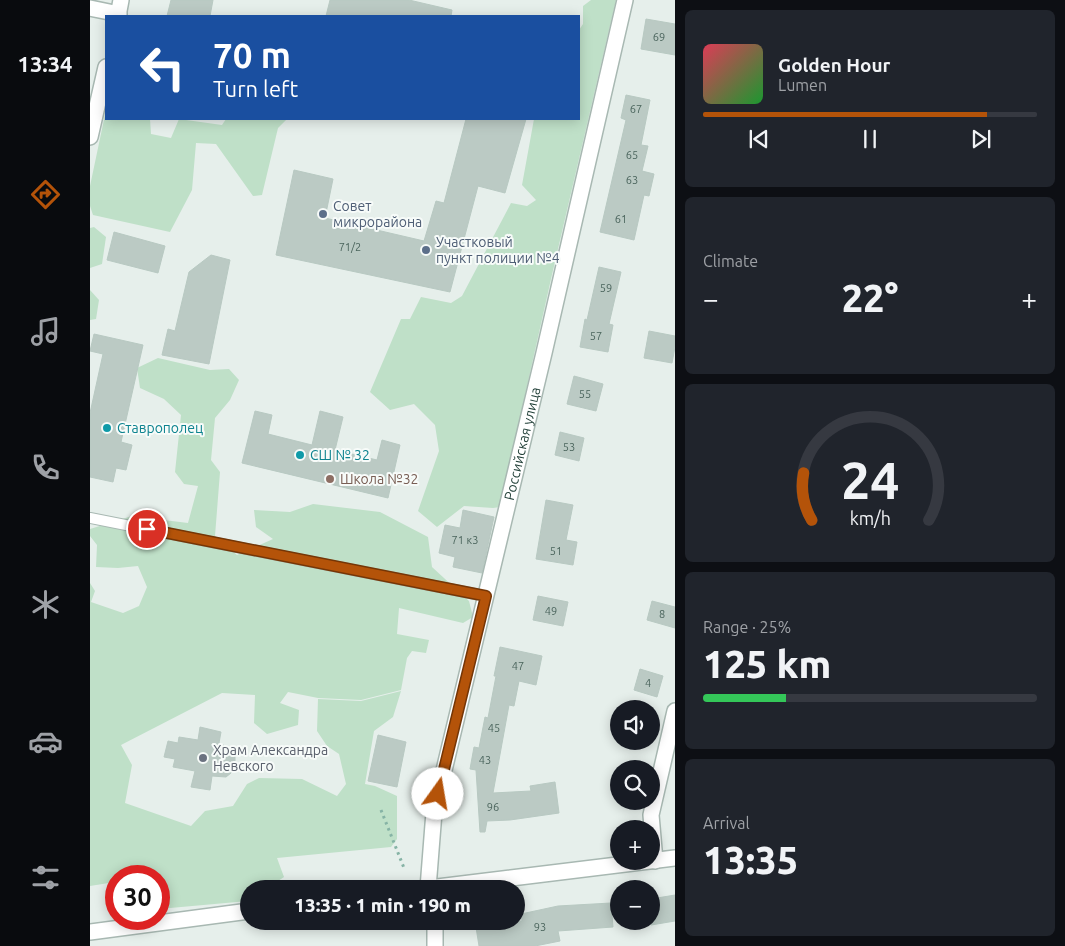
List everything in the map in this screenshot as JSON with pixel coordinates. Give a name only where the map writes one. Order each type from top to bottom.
[{"type":"street","name":"Российская улица","points":[[430,880],[434,812],[544,353],[625,0]]},
{"type":"street","points":[[90,8],[119,10]]},
{"type":"street","points":[[90,137],[105,71]]},
{"type":"street","points":[[651,820],[675,711]]},
{"type":"street","points":[[660,860],[675,858]]},
{"type":"street","points":[[497,880],[610,866]]},
{"type":"street","points":[[90,932],[240,912]]},
{"type":"street","points":[[435,930],[435,946]]},
{"type":"lane","points":[[90,518],[486,596]]},
{"type":"path","points":[[381,810],[404,868]]},
{"type":"green space","points":[[591,0],[616,0],[500,507],[464,506],[437,527],[418,511],[439,451],[435,425],[414,404],[390,410],[370,392],[401,319],[410,319],[421,297],[451,303],[462,296],[511,203],[527,206],[536,200],[522,185],[534,120],[580,120],[580,28],[583,24],[583,6]]},
{"type":"green space","points":[[105,115],[105,120],[150,120],[151,134],[171,138],[179,120],[222,125],[225,120],[286,120],[278,128],[262,195],[253,196],[216,144],[196,143],[192,190],[170,232],[93,215],[90,206],[90,186]]},
{"type":"green space","points":[[94,227],[106,237],[102,264],[90,268],[90,228]]},
{"type":"green space","points":[[90,290],[99,300],[96,319],[90,320]]},
{"type":"green space","points":[[158,358],[210,370],[229,369],[239,380],[230,400],[215,418],[211,460],[220,472],[215,536],[237,555],[273,539],[256,527],[254,510],[290,512],[313,504],[380,512],[428,537],[432,567],[469,601],[473,617],[463,623],[399,608],[397,634],[429,640],[426,653],[412,651],[407,658],[401,690],[361,700],[318,698],[288,692],[280,703],[299,710],[298,725],[267,734],[254,723],[255,695],[222,693],[121,745],[132,765],[125,803],[191,826],[205,811],[233,806],[247,784],[259,778],[302,779],[337,796],[346,784],[339,754],[327,746],[317,731],[318,699],[361,701],[401,691],[393,717],[374,731],[365,784],[375,786],[397,796],[397,839],[391,847],[277,858],[284,877],[280,880],[240,880],[240,902],[170,908],[170,865],[105,865],[105,884],[90,886],[90,583],[95,591],[91,602],[123,613],[139,606],[147,587],[138,566],[118,568],[96,567],[97,545],[90,536],[90,529],[132,516],[188,523],[198,486],[184,484],[175,472],[181,415],[164,399],[140,388],[137,368]]},
{"type":"building","points":[[171,0],[213,0],[210,15],[167,15]]},
{"type":"building","points":[[330,0],[409,0],[452,10],[451,15],[326,15]]},
{"type":"building","points":[[646,19],[675,24],[675,55],[641,49]]},
{"type":"building","points":[[626,95],[650,100],[641,145],[648,146],[642,171],[654,174],[649,196],[644,195],[634,240],[600,232],[626,120],[621,118]]},
{"type":"building","points":[[466,120],[526,120],[505,193],[478,186],[450,292],[276,255],[294,170],[333,179],[325,218],[424,241],[436,201],[444,203]]},
{"type":"building","points":[[114,232],[165,246],[158,273],[107,260]]},
{"type":"building","points":[[211,255],[230,260],[209,364],[162,355],[168,329],[175,331],[189,272]]},
{"type":"building","points":[[599,267],[621,272],[609,324],[613,325],[608,352],[580,347],[585,319],[587,320]]},
{"type":"building","points":[[649,331],[675,336],[672,363],[644,358]]},
{"type":"building","name":"Ставрополец","points":[[94,334],[143,345],[121,442],[132,445],[126,470],[116,468],[113,482],[90,477],[90,413],[103,354],[90,351]]},
{"type":"building","points":[[574,376],[603,384],[596,411],[567,404]]},
{"type":"building","name":"СШ № 32","points":[[255,411],[272,415],[268,434],[312,445],[320,411],[343,417],[335,450],[377,460],[382,440],[400,445],[388,498],[242,463]]},
{"type":"building","points":[[560,432],[584,438],[579,461],[555,455]]},
{"type":"building","points":[[546,500],[573,505],[566,540],[577,542],[573,565],[536,559]]},
{"type":"building","points":[[463,510],[494,517],[482,573],[453,567],[455,557],[439,553],[445,525],[460,528]]},
{"type":"building","points":[[538,596],[568,602],[563,626],[533,620]]},
{"type":"building","points":[[652,601],[675,607],[675,628],[647,620]]},
{"type":"building","points":[[500,647],[542,656],[536,685],[519,681],[514,706],[509,705],[493,793],[531,791],[530,786],[555,782],[559,813],[510,820],[487,821],[485,832],[480,832],[476,770],[470,769],[474,747],[479,748],[485,717],[488,718]]},
{"type":"building","points":[[640,669],[663,676],[657,697],[634,690]]},
{"type":"building","name":"Храм Александра Невского","points":[[200,727],[221,732],[219,743],[231,749],[235,754],[235,764],[231,773],[226,777],[212,776],[210,790],[191,787],[195,771],[173,767],[175,759],[164,757],[168,741],[178,743],[179,737],[198,740]]},
{"type":"building","points":[[378,735],[406,742],[397,787],[368,781]]},
{"type":"building","points":[[675,895],[675,921],[660,924],[660,898]]},
{"type":"building","points":[[610,903],[610,927],[558,931],[560,941],[535,946],[479,946],[476,930],[525,930],[525,913],[558,906]]},
{"type":"place","name":"Совет микрорайона","points":[[323,214]]},
{"type":"place","name":"Участковый пункт полиции №4","points":[[426,250]]},
{"type":"place","name":"Ставрополец","points":[[107,428]]},
{"type":"place","name":"СШ № 32","points":[[300,455]]},
{"type":"place","name":"Школа №32","points":[[330,479]]},
{"type":"place","name":"Храм Александра Невского","points":[[203,758]]},
{"type":"route","points":[[147,529],[486,596],[438,794]]}]
